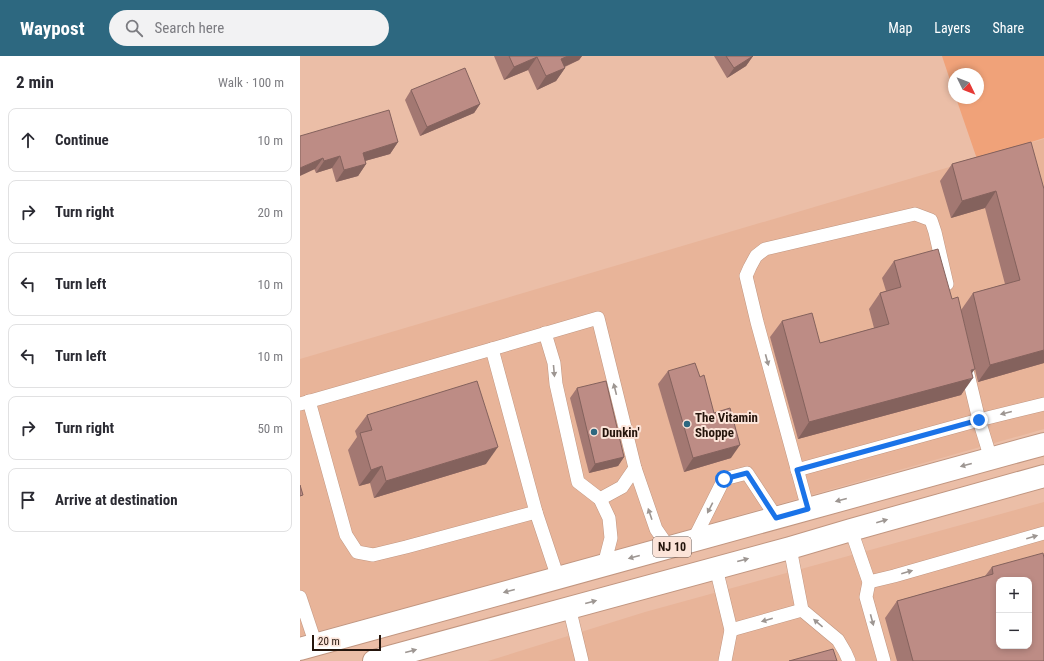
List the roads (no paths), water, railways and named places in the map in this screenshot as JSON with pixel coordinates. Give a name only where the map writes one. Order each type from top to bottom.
[{"type":"main road","name":"NJ 10","points":[[308,647],[1044,444]]},
{"type":"main road","name":"NJ 10","points":[[374,661],[790,548],[1044,476]]},
{"type":"lane","points":[[808,509],[746,276],[756,256],[765,249],[915,214],[931,220],[950,298]]},
{"type":"lane","points":[[536,512],[373,555],[356,552],[346,535],[304,402],[598,318],[635,468],[656,529],[669,548]]},
{"type":"lane","points":[[545,333],[554,364],[556,384],[578,482],[600,499],[609,518],[610,538],[604,565]]},
{"type":"lane","points":[[492,349],[536,512],[558,578]]},
{"type":"lane","points":[[964,358],[979,420],[991,458]]},
{"type":"lane","points":[[797,470],[979,420],[1044,404]]},
{"type":"lane","points":[[600,499],[622,487],[635,468]]},
{"type":"lane","points":[[693,541],[724,479],[747,473],[776,518]]},
{"type":"lane","points":[[851,530],[869,582],[866,597],[884,661]]},
{"type":"lane","points":[[869,582],[1044,533]]},
{"type":"lane","points":[[790,548],[802,610],[838,640],[846,652],[848,661]]},
{"type":"lane","points":[[716,568],[731,630],[725,661]]},
{"type":"lane","points":[[300,597],[308,647]]},
{"type":"lane","points":[[569,607],[582,661]]},
{"type":"lane","points":[[731,630],[802,610]]},
{"type":"place","name":"The Vitamin Shoppe","points":[[687,424]]},
{"type":"place","name":"Dunkin'","points":[[594,432]]}]
